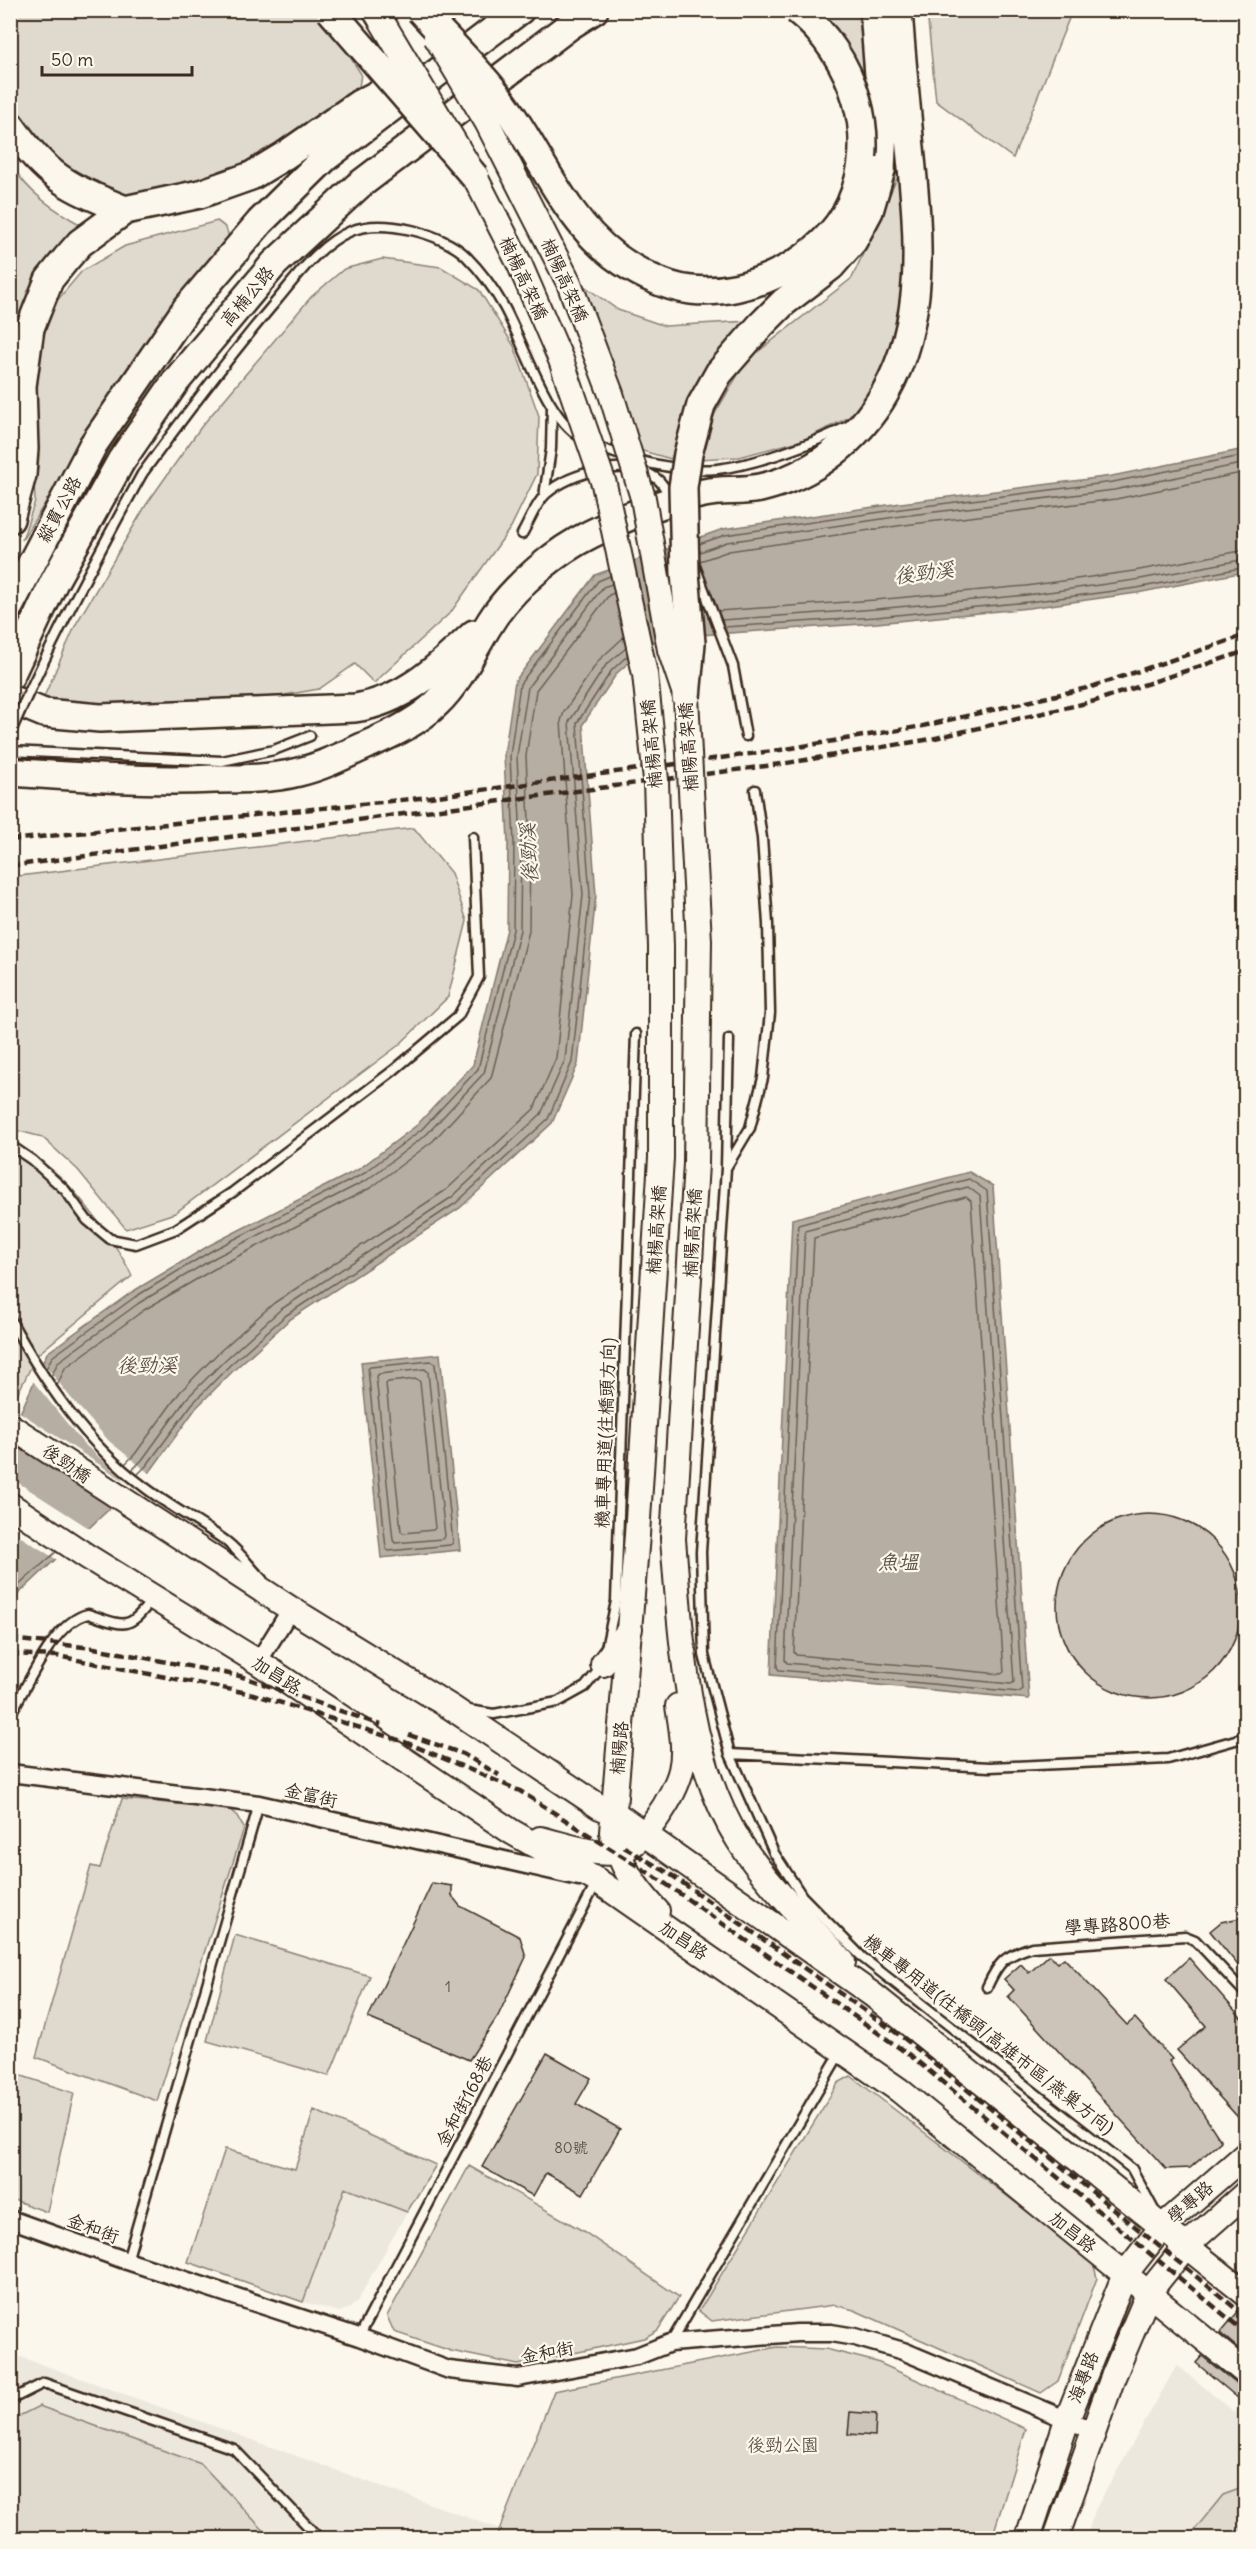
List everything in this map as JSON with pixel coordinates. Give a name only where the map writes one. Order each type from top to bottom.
[{"type":"main road","points":[[330,10],[475,177]]},
{"type":"main road","points":[[420,10],[502,101],[590,234],[613,256],[644,274],[690,290],[713,290],[738,288],[759,282],[805,258],[821,243],[849,207],[857,184],[863,157],[862,132],[851,82],[842,63],[823,36],[797,10]]},
{"type":"main road","name":"高楠公路","points":[[93,445],[186,309],[260,222],[326,157],[520,10]]},
{"type":"main road","name":"高楠公路","points":[[10,676],[54,582],[131,467],[176,381],[274,264],[358,186],[594,10]]},
{"type":"main road","points":[[686,697],[691,643],[685,573],[682,488],[701,405],[719,373],[754,332],[784,302],[831,266],[854,241],[869,211],[881,170],[882,128],[874,10]]},
{"type":"main road","points":[[10,699],[44,713],[100,718],[366,707],[403,692],[424,679],[496,613],[540,567],[560,551],[626,517],[707,492],[758,489],[804,472],[835,452],[872,413],[885,392],[903,352],[914,310],[916,209],[898,10]]},
{"type":"main road","points":[[10,519],[22,475],[24,449],[22,386],[30,328],[49,280],[80,243],[125,210],[200,194],[251,176],[359,104],[468,49]]},
{"type":"main road","points":[[10,125],[29,152],[59,179],[91,197],[125,210]]},
{"type":"main road","name":"縱貫公路","points":[[10,605],[93,445]]},
{"type":"main road","points":[[10,772],[171,781],[266,778],[317,766],[398,730],[438,703],[464,669],[496,613]]},
{"type":"street","name":"楠楊高架橋","points":[[375,10],[475,177],[519,263],[561,360],[581,412],[604,484],[645,674],[656,780],[661,958],[661,1158],[637,1536]]},
{"type":"street","name":"楠陽高架橋","points":[[420,10],[487,122],[569,283],[611,394],[643,498],[670,650],[686,697],[699,941],[696,1164],[674,1539]]},
{"type":"street","name":"後勁橋","points":[[10,1426],[133,1493]]},
{"type":"street","points":[[133,1493],[291,1609],[452,1708],[600,1808],[613,1812],[873,1995],[1245,2294]]},
{"type":"street","name":"加昌路","points":[[10,1505],[88,1557],[258,1662],[512,1832],[598,1881],[899,2090],[1149,2292],[1245,2373]]},
{"type":"street","name":"楠陽路","points":[[637,1536],[612,1832],[617,1852],[632,1882],[682,1938]]},
{"type":"street","points":[[512,1832],[577,1848],[617,1852],[632,1845],[666,1804],[681,1770],[682,1736],[671,1641],[674,1539]]},
{"type":"street","points":[[674,1539],[685,1665],[701,1748],[720,1805],[738,1839],[763,1874],[873,1995]]},
{"type":"street","points":[[258,1662],[291,1609]]},
{"type":"street","points":[[603,1664],[630,1629]]},
{"type":"street","name":"金富街","points":[[10,1773],[259,1803],[598,1881]]},
{"type":"street","name":"學專路","points":[[1162,2227],[1245,2154]]},
{"type":"street","name":"學專路","points":[[1186,2246],[1245,2193]]},
{"type":"street","name":"金和街","points":[[10,2219],[127,2261],[359,2337],[449,2370],[518,2378],[637,2356],[670,2343],[797,2333],[831,2333],[855,2337],[903,2351],[1094,2431]]},
{"type":"street","name":"海專路","points":[[1028,2538],[1067,2420],[1125,2274],[1162,2227]]},
{"type":"street","name":"海專路","points":[[1056,2538],[1094,2431],[1149,2292],[1186,2246]]},
{"type":"lane","points":[[10,734],[36,675],[78,592],[131,467],[292,283],[331,244],[352,231],[378,227],[403,227],[434,237],[465,255],[487,280],[504,308],[552,406],[575,434],[595,446],[616,454],[688,468],[718,469],[752,461],[842,429],[872,413]]},
{"type":"lane","points":[[522,534],[544,495],[551,449],[552,406]]},
{"type":"lane","points":[[544,495],[557,486],[584,474],[613,469],[632,469],[656,478],[664,486],[672,501],[733,666],[746,736]]},
{"type":"lane","points":[[10,751],[222,761],[274,750],[310,736]]},
{"type":"lane","points":[[726,1168],[750,1128],[763,1078],[770,1013],[768,924],[762,838],[755,790]]},
{"type":"lane","points":[[10,1145],[32,1160],[65,1190],[87,1220],[111,1239],[136,1244],[176,1229],[232,1192],[394,1070],[458,1016],[479,977],[473,837]]},
{"type":"lane","name":"機車專用道(往橋頭方向)","points":[[452,1708],[494,1714],[558,1702],[585,1688],[603,1664],[616,1601],[636,1034]]},
{"type":"lane","points":[[726,1168],[729,1039]]},
{"type":"lane","name":"機車專用道(往橋頭/高雄市區/燕巢方向)","points":[[726,1168],[701,1552],[704,1655],[730,1754],[774,1853],[802,1896],[863,1958],[1132,2169],[1162,2227]]},
{"type":"lane","points":[[10,1319],[46,1380],[133,1493]]},
{"type":"lane","points":[[10,1715],[57,1633],[72,1620],[88,1614],[110,1623],[132,1622],[139,1617],[153,1598]]},
{"type":"lane","points":[[730,1754],[990,1767],[1168,1759],[1245,1737]]},
{"type":"lane","points":[[127,2261],[259,1803]]},
{"type":"lane","name":"金和街168巷","points":[[359,2337],[598,1881]]},
{"type":"lane","name":"學專路800巷","points":[[987,1987],[998,1963],[1011,1954],[1032,1947],[1185,1936],[1195,1940],[1245,1994]]},
{"type":"lane","points":[[670,2343],[842,2050]]},
{"type":"lane","points":[[10,2400],[44,2383],[234,2449],[319,2538]]},
{"type":"shaded area","points":[[345,2188],[407,2212],[358,2300],[350,2308],[339,2312],[303,2302]]},
{"type":"shaded area","points":[[10,2353],[500,2529],[496,2538],[11,2538]]},
{"type":"shaded area","points":[[1177,2365],[1245,2421],[1245,2538],[1086,2538],[1095,2510]]},
{"type":"green space","points":[[11,11],[321,11],[361,74],[359,87],[334,108],[243,167],[202,184],[136,195],[110,192],[66,170],[25,132],[11,104]]},
{"type":"green space","points":[[809,11],[865,11],[873,132]]},
{"type":"green space","points":[[927,11],[1072,11],[1013,158],[936,101]]},
{"type":"green space","points":[[11,164],[25,184],[42,200],[83,226],[53,259],[10,388]]},
{"type":"green space","points":[[903,165],[907,278],[900,325],[879,388],[856,414],[803,440],[739,457],[697,459],[714,415],[746,361],[852,278]]},
{"type":"green space","points":[[217,221],[228,232],[227,247],[105,407],[22,540],[35,501],[31,428],[37,355],[54,304],[82,271],[125,246]]},
{"type":"green space","points":[[382,259],[441,267],[479,290],[514,346],[539,416],[537,474],[511,527],[451,612],[374,683],[355,664],[319,689],[279,696],[140,707],[65,705],[43,699],[76,624],[146,505],[201,427],[311,297],[344,269]]},
{"type":"green space","points":[[576,280],[618,310],[665,326],[750,321],[731,336],[692,397],[671,459],[639,450]]},
{"type":"green space","points":[[414,828],[451,873],[467,921],[448,997],[399,1045],[175,1213],[126,1229],[78,1170],[42,1137],[11,1129],[11,877]]},
{"type":"green space","points":[[10,1151],[41,1163],[68,1185],[106,1232],[132,1276],[37,1355],[11,1407]]},
{"type":"green space","points":[[122,1799],[228,1808],[237,1816],[244,1828],[157,2101],[36,2057],[91,1866],[100,1868]]},
{"type":"green space","points":[[235,1935],[370,1976],[329,2076],[207,2041]]},
{"type":"green space","points":[[10,2072],[74,2093],[47,2212],[11,2199]]},
{"type":"green space","points":[[851,2076],[1093,2262],[1097,2278],[1058,2381],[1041,2393],[854,2310],[835,2305],[712,2321],[699,2311],[838,2083]]},
{"type":"green space","points":[[314,2110],[436,2165],[407,2212],[345,2188],[303,2302],[188,2262],[225,2149],[295,2169]]},
{"type":"green space","points":[[469,2166],[583,2231],[679,2297],[658,2330],[644,2338],[518,2365],[451,2351],[394,2332],[387,2316]]},
{"type":"green space","name":"後勁公園","points":[[777,2347],[826,2349],[877,2362],[1026,2429],[992,2538],[496,2538],[554,2391]]},
{"type":"green space","points":[[39,2406],[201,2464],[271,2538],[11,2538],[11,2420]]},
{"type":"green space","points":[[1245,2487],[1245,2538],[1188,2538],[1223,2495]]},
{"type":"water","name":"後勁溪","points":[[1245,449],[1245,572],[1137,593],[1029,608],[877,623],[700,635],[652,642],[617,673],[583,724],[596,895],[578,1064],[552,1123],[460,1208],[289,1320],[196,1408],[152,1469],[11,1601],[11,1430],[47,1353],[132,1292],[210,1245],[359,1169],[417,1125],[473,1065],[507,929],[508,843],[504,755],[515,681],[595,575],[723,529],[1112,476]]},
{"type":"water","name":"魚塭","points":[[969,1172],[993,1186],[1029,1699],[771,1675],[792,1219]]},
{"type":"water","points":[[440,1354],[460,1550],[381,1558],[361,1362]]},
{"type":"pier","points":[[41,1360],[109,1441],[150,1474],[118,1506],[16,1417],[18,1411],[126,1482],[82,1442],[32,1380]]},
{"type":"pier","points":[[11,1478],[92,1530],[59,1561],[10,1530]]},
{"type":"building","points":[[1149,1514],[1184,1521],[1214,1541],[1234,1571],[1241,1606],[1234,1641],[1214,1671],[1184,1691],[1149,1698],[1114,1691],[1084,1671],[1064,1641],[1057,1606],[1064,1571],[1084,1541],[1114,1521]]},
{"type":"building","points":[[432,1883],[452,1886],[452,1896],[460,1906],[520,1937],[526,1957],[498,2016],[469,2060],[368,2018]]},
{"type":"building","points":[[1245,1917],[1245,1974],[1210,1931],[1221,1922]]},
{"type":"building","points":[[1049,1955],[1057,1963],[1064,1958],[1127,2025],[1135,2018],[1172,2059],[1169,2061],[1221,2141],[1190,2168],[1166,2169],[1008,1996],[1014,1990],[1004,1979],[1021,1964],[1029,1973]]},
{"type":"building","points":[[1189,1958],[1245,2022],[1245,2125],[1177,2050],[1206,2026],[1166,1979]]},
{"type":"building","points":[[547,2053],[591,2078],[576,2104],[620,2129],[583,2194],[546,2173],[533,2196],[482,2167]]},
{"type":"building","points":[[1242,2307],[1245,2308],[1245,2354],[1220,2333]]},
{"type":"building","points":[[1202,2356],[1237,2384],[1245,2387],[1245,2404],[1196,2363]]},
{"type":"building","points":[[850,2412],[876,2414],[875,2436],[848,2434]]},
{"type":"railway","points":[[10,840],[430,797],[780,750],[923,726],[1091,687],[1246,635]]},
{"type":"railway","points":[[10,866],[781,764],[931,739],[1095,701],[1246,651]]},
{"type":"railway","points":[[10,1639],[94,1648],[240,1676],[381,1725]]},
{"type":"railway","points":[[10,1654],[57,1656],[253,1694],[405,1742],[520,1791],[666,1884],[911,2056],[1246,2333]]},
{"type":"railway","points":[[409,1735],[463,1754],[499,1775]]},
{"type":"railway","points":[[624,1847],[670,1874],[905,2039],[1246,2317]]}]
